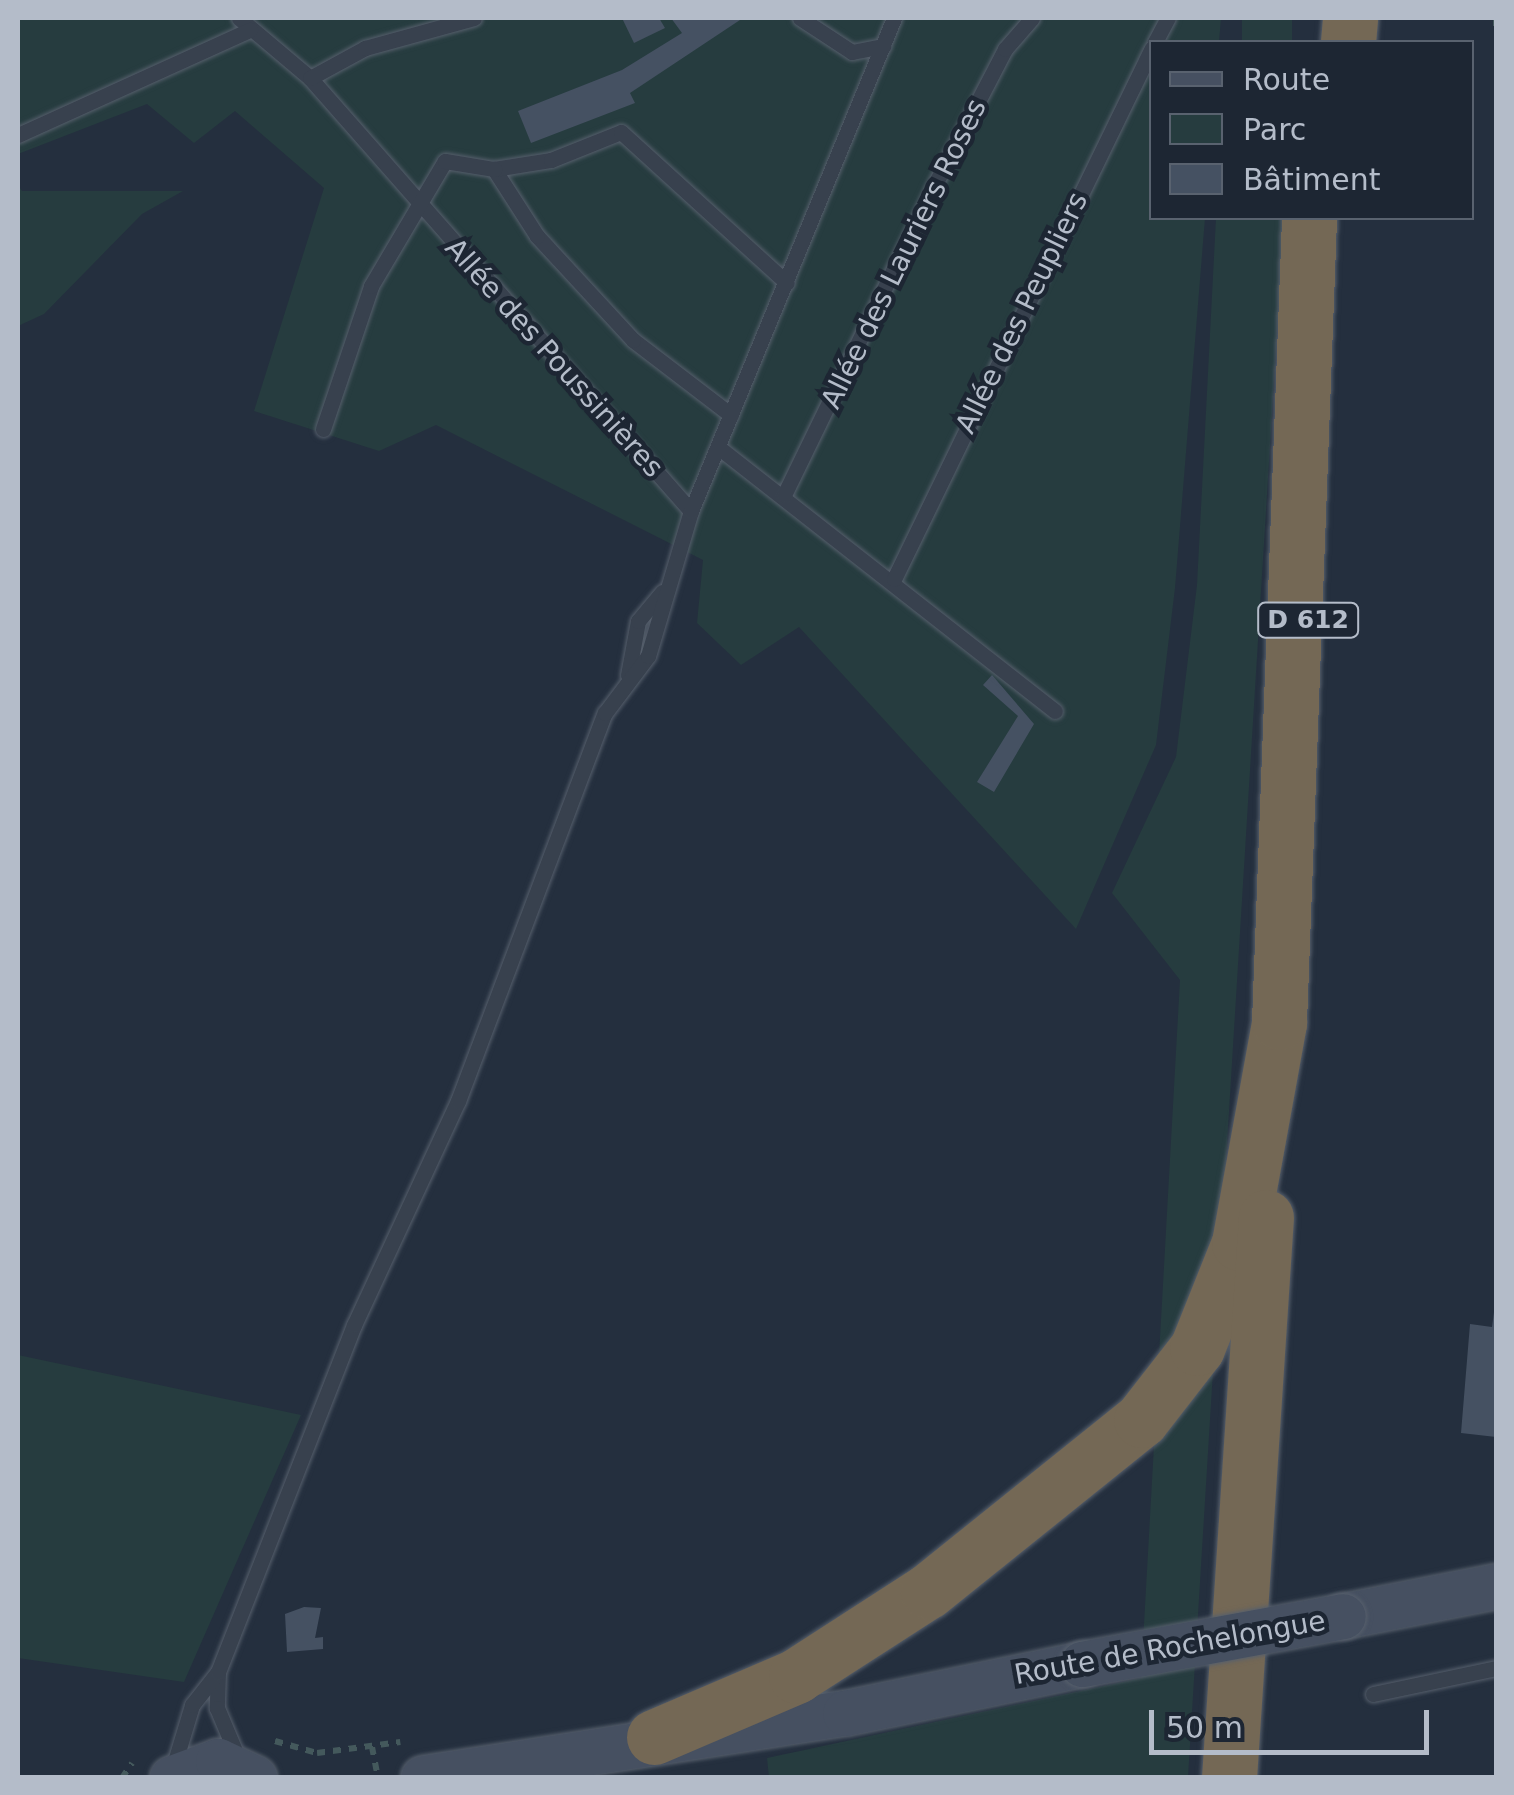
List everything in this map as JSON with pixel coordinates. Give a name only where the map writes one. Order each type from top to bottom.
[{"type":"highway","name":"D 612","points":[[1280,1022],[1309,220]]},
{"type":"highway","name":"D 612","points":[[1229,1778],[1336,220]]},
{"type":"highway","points":[[654,1738],[853,1643],[1141,1420],[1196,1348],[1239,1243],[1280,1022]]},
{"type":"main road","name":"Route de Rochelongue","points":[[416,1759],[654,1738],[845,1714],[1082,1664],[1496,1586]]},
{"type":"main road","name":"Route de Rochelongue","points":[[604,1778],[749,1753],[845,1714]]},
{"type":"main road","points":[[161,1768],[204,1762],[248,1773]]},
{"type":"lane","points":[[310,78],[364,48],[474,18]]},
{"type":"lane","points":[[800,18],[852,52],[883,46]]},
{"type":"lane","points":[[161,1768],[192,1705],[218,1672],[354,1326],[512,968],[598,730],[628,674],[633,634],[662,592],[690,511],[788,283],[894,18]]},
{"type":"lane","name":"Allée des Lauriers Roses","points":[[784,495],[1005,49],[1032,18]]},
{"type":"lane","name":"Allée des Peupliers","points":[[1156,40],[1168,18]]},
{"type":"lane","points":[[18,135],[244,24]]},
{"type":"lane","name":"Allée des Poussinières","points":[[244,24],[310,78],[417,205],[690,511]]},
{"type":"lane","name":"Allée des Peupliers","points":[[894,579],[1149,53]]},
{"type":"lane","points":[[323,430],[371,286],[445,161],[494,169],[551,160],[621,132],[788,283]]},
{"type":"lane","points":[[494,169],[537,236],[633,340],[731,415]]},
{"type":"lane","points":[[718,447],[894,579],[1055,711]]},
{"type":"lane","points":[[1373,1694],[1496,1668]]},
{"type":"lane","points":[[218,1672],[218,1708],[248,1773]]},
{"type":"path","points":[[1496,18],[1496,29]]},
{"type":"path","points":[[218,1708],[297,1749],[372,1747],[416,1759]]},
{"type":"path","points":[[372,1747],[378,1778]]},
{"type":"path","points":[[122,1778],[161,1768]]},
{"type":"green space","points":[[18,18],[1221,18],[1219,40],[1149,40],[1149,220],[1205,220],[1175,588],[1156,745],[1076,929],[799,627],[741,665],[697,623],[703,560],[436,425],[379,451],[254,411],[324,188],[235,111],[194,143],[147,104],[18,154]]},
{"type":"green space","points":[[1242,18],[1292,18],[1292,40],[1242,40]]},
{"type":"green space","points":[[18,185],[22,191],[183,191],[142,214],[44,314],[18,326]]},
{"type":"green space","points":[[1216,220],[1284,220],[1188,1777],[769,1778],[767,1758],[1141,1678],[1180,980],[1112,893],[1176,757],[1197,585]]},
{"type":"green space","points":[[18,1355],[301,1415],[184,1682],[18,1658]]},
{"type":"building","points":[[622,18],[659,18],[665,28],[634,43]]},
{"type":"building","points":[[671,18],[743,18],[630,93],[635,103],[531,143],[518,111],[622,70],[682,33]]},
{"type":"building","points":[[992,675],[1034,724],[994,792],[977,782],[1018,716],[983,685]]},
{"type":"building","points":[[1494,1312],[1496,1437],[1461,1433],[1470,1324],[1492,1327]]},
{"type":"building","points":[[304,1607],[321,1608],[315,1638],[323,1637],[323,1649],[287,1652],[285,1614]]}]
